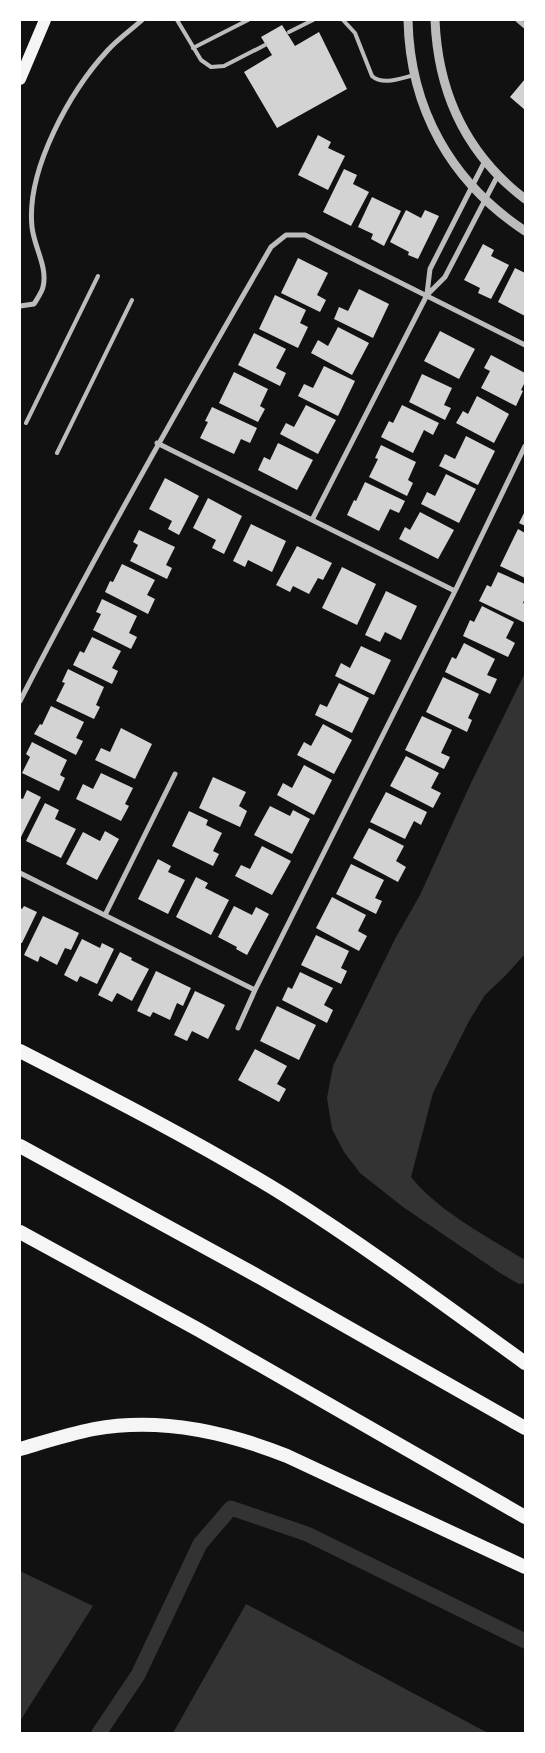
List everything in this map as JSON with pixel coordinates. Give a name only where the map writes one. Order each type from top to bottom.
[{"type":"highway","points":[[20,1051],[178,1134],[285,1196],[385,1262],[525,1363]]},
{"type":"highway","points":[[20,1146],[280,1288],[525,1428]]},
{"type":"highway","points":[[20,1232],[216,1339],[525,1517]]},
{"type":"highway","points":[[20,1449],[76,1433],[118,1427],[160,1426],[227,1435],[287,1456],[525,1568]]},
{"type":"main road","points":[[20,79],[45,20]]},
{"type":"street","points":[[20,306],[34,304],[43,287],[42,268],[32,228],[34,189],[50,142],[74,94],[108,50],[142,20]]},
{"type":"street","points":[[408,20],[409,43],[414,75],[433,128],[445,149],[472,187],[485,201],[525,231]]},
{"type":"street","points":[[435,20],[439,65],[457,118],[485,161],[498,176],[525,199]]},
{"type":"street","points":[[518,20],[525,26]]},
{"type":"street","points":[[427,295],[430,269],[485,161]]},
{"type":"street","points":[[312,520],[427,295],[445,277],[498,176]]},
{"type":"street","points":[[20,701],[73,597],[158,443],[271,247],[286,235],[305,235],[525,345]]},
{"type":"street","points":[[158,443],[455,591]]},
{"type":"street","points":[[238,1028],[525,446]]},
{"type":"street","points":[[105,915],[175,774]]},
{"type":"street","points":[[20,873],[256,990]]},
{"type":"lane","points":[[176,20],[201,60],[211,67],[224,66],[265,45]]},
{"type":"lane","points":[[193,48],[248,20]]},
{"type":"lane","points":[[290,32],[313,20]]},
{"type":"lane","points":[[343,20],[355,33],[372,76],[376,80],[388,81],[414,75]]},
{"type":"lane","points":[[26,423],[98,276]]},
{"type":"lane","points":[[57,453],[132,300]]},
{"type":"shaded area","points":[[525,673],[525,954],[485,995],[469,1021],[433,1093],[411,1177],[449,1212],[525,1260],[525,1283],[519,1284],[403,1207],[360,1173],[344,1152],[332,1129],[327,1098],[333,1066],[395,939],[420,895],[470,785]]},
{"type":"shaded area","points":[[20,1571],[93,1606],[20,1721]]},
{"type":"shaded area","points":[[246,1604],[488,1733],[173,1733]]},
{"type":"building","points":[[282,25],[295,46],[319,32],[347,89],[277,128],[244,72],[272,55],[261,37]]},
{"type":"building","points":[[525,79],[525,110],[510,97]]},
{"type":"building","points":[[318,135],[331,142],[328,148],[345,156],[328,190],[298,175]]},
{"type":"building","points":[[344,169],[357,175],[353,184],[369,192],[351,226],[323,212]]},
{"type":"building","points":[[372,197],[401,211],[384,246],[371,239],[373,234],[358,227]]},
{"type":"building","points":[[406,210],[421,218],[425,210],[439,216],[418,259],[408,255],[409,252],[390,242]]},
{"type":"building","points":[[483,244],[494,250],[491,256],[509,265],[491,299],[478,293],[480,288],[464,280]]},
{"type":"building","points":[[298,258],[328,273],[317,295],[326,300],[320,312],[281,293]]},
{"type":"building","points":[[515,268],[525,273],[525,316],[498,302]]},
{"type":"building","points":[[359,289],[389,304],[373,338],[334,319],[339,307],[348,311]]},
{"type":"building","points":[[275,295],[306,310],[300,323],[308,327],[298,348],[259,329]]},
{"type":"building","points":[[338,327],[369,343],[352,375],[311,353],[318,340],[328,346]]},
{"type":"building","points":[[440,331],[475,349],[459,379],[424,361]]},
{"type":"building","points":[[254,333],[286,349],[276,368],[286,373],[280,386],[238,365]]},
{"type":"building","points":[[491,355],[525,373],[525,382],[521,390],[523,391],[516,406],[481,388],[490,371],[484,368]]},
{"type":"building","points":[[324,366],[355,381],[338,416],[298,396],[304,384],[313,388]]},
{"type":"building","points":[[234,372],[268,389],[260,406],[265,409],[258,422],[219,403]]},
{"type":"building","points":[[422,374],[452,388],[444,405],[451,408],[445,420],[409,402]]},
{"type":"building","points":[[477,396],[509,414],[494,443],[456,423],[463,411],[468,414]]},
{"type":"building","points":[[306,405],[336,420],[318,454],[280,434],[286,423],[294,427]]},
{"type":"building","points":[[402,405],[439,423],[433,435],[424,430],[413,453],[381,437],[389,421],[393,423]]},
{"type":"building","points":[[212,407],[257,428],[250,443],[241,439],[234,454],[200,438],[208,422],[205,421]]},
{"type":"building","points":[[466,436],[495,451],[478,485],[439,466],[445,454],[455,459]]},
{"type":"building","points":[[278,443],[313,460],[297,490],[258,470],[264,457],[270,460]]},
{"type":"building","points":[[381,445],[416,462],[408,480],[413,483],[407,496],[369,477],[378,459],[375,458]]},
{"type":"building","points":[[446,474],[476,489],[459,523],[421,504],[427,492],[435,496]]},
{"type":"building","points":[[165,478],[199,496],[179,535],[168,529],[172,521],[149,509]]},
{"type":"building","points":[[365,482],[405,501],[399,513],[390,509],[379,531],[347,515]]},
{"type":"building","points":[[208,498],[242,516],[224,554],[212,548],[216,540],[193,528]]},
{"type":"building","points":[[525,511],[525,526],[519,523]]},
{"type":"building","points":[[420,512],[454,530],[438,559],[399,539],[405,527],[410,530]]},
{"type":"building","points":[[251,524],[286,541],[272,572],[248,560],[245,567],[233,561]]},
{"type":"building","points":[[518,529],[525,533],[525,578],[500,566]]},
{"type":"building","points":[[139,530],[175,547],[166,565],[172,568],[167,579],[130,561],[138,545],[133,542]]},
{"type":"building","points":[[297,546],[332,563],[323,580],[318,578],[309,594],[293,586],[290,592],[276,585]]},
{"type":"building","points":[[122,564],[155,580],[147,595],[155,599],[148,614],[105,592],[110,581],[113,582]]},
{"type":"building","points":[[342,567],[376,584],[357,625],[322,608]]},
{"type":"building","points":[[498,572],[525,584],[523,603],[525,604],[525,623],[479,601],[487,585],[491,587]]},
{"type":"building","points":[[386,591],[417,606],[401,640],[385,632],[380,642],[365,635]]},
{"type":"building","points":[[102,599],[137,616],[129,633],[137,637],[131,649],[93,630],[101,614],[96,612]]},
{"type":"building","points":[[482,606],[514,622],[506,638],[515,643],[508,657],[463,636],[470,620],[474,622]]},
{"type":"building","points":[[92,637],[121,651],[112,668],[118,671],[112,684],[73,665],[80,651],[84,653]]},
{"type":"building","points":[[464,643],[495,659],[487,675],[497,679],[490,694],[445,672],[452,657],[456,659]]},
{"type":"building","points":[[361,646],[391,660],[374,695],[335,676],[341,663],[350,668]]},
{"type":"building","points":[[68,669],[104,687],[96,705],[100,707],[94,719],[56,701],[65,683],[62,682]]},
{"type":"building","points":[[443,677],[479,694],[468,718],[472,720],[467,732],[426,712]]},
{"type":"building","points":[[339,683],[369,698],[352,733],[315,715],[320,704],[327,707]]},
{"type":"building","points":[[51,706],[84,722],[76,738],[83,741],[76,755],[34,734],[40,724],[42,725]]},
{"type":"building","points":[[422,716],[452,730],[441,753],[450,757],[444,769],[405,750]]},
{"type":"building","points":[[323,724],[352,740],[334,774],[297,755],[304,742],[311,746]]},
{"type":"building","points":[[121,728],[152,744],[135,779],[95,760],[101,748],[110,752]]},
{"type":"building","points":[[32,742],[67,760],[60,775],[65,778],[59,791],[22,773],[30,757],[26,754]]},
{"type":"building","points":[[406,756],[439,773],[431,788],[441,793],[433,808],[390,786]]},
{"type":"building","points":[[304,765],[332,780],[314,815],[277,795],[283,783],[292,788]]},
{"type":"building","points":[[101,773],[133,788],[125,804],[129,806],[121,821],[76,799],[83,784],[93,789]]},
{"type":"building","points":[[213,777],[246,792],[239,806],[247,811],[240,827],[199,808]]},
{"type":"building","points":[[27,790],[41,797],[20,839],[20,798],[23,799]]},
{"type":"building","points":[[386,792],[427,812],[421,825],[414,821],[405,839],[370,822]]},
{"type":"building","points":[[45,803],[59,810],[55,819],[76,829],[61,858],[26,841]]},
{"type":"building","points":[[270,806],[290,816],[293,810],[310,819],[292,854],[254,835]]},
{"type":"building","points":[[189,811],[208,820],[206,825],[222,833],[213,851],[219,854],[213,866],[172,846]]},
{"type":"building","points":[[369,828],[404,846],[396,861],[406,867],[398,882],[353,858]]},
{"type":"building","points":[[105,831],[119,839],[97,880],[66,864],[83,832],[100,841]]},
{"type":"building","points":[[262,846],[291,861],[272,895],[235,876],[241,865],[250,869]]},
{"type":"building","points":[[158,859],[171,866],[168,872],[185,880],[168,914],[138,899]]},
{"type":"building","points":[[351,864],[384,880],[375,898],[382,901],[376,914],[336,894]]},
{"type":"building","points":[[196,877],[208,883],[205,888],[229,900],[211,935],[176,917]]},
{"type":"building","points":[[332,897],[366,915],[358,931],[367,936],[359,951],[316,928]]},
{"type":"building","points":[[24,906],[37,912],[22,943],[20,943],[20,908],[22,909]]},
{"type":"building","points":[[234,906],[252,915],[256,907],[269,914],[247,955],[236,949],[237,947],[218,937]]},
{"type":"building","points":[[43,916],[79,933],[71,950],[65,948],[57,965],[40,956],[38,962],[24,955]]},
{"type":"building","points":[[316,935],[349,951],[341,968],[347,971],[341,984],[301,965]]},
{"type":"building","points":[[82,939],[100,948],[102,943],[114,949],[97,984],[80,976],[77,982],[64,975]]},
{"type":"building","points":[[120,952],[149,969],[132,1001],[117,993],[112,1002],[98,995]]},
{"type":"building","points":[[156,971],[191,988],[183,1006],[177,1003],[170,1020],[153,1012],[150,1017],[137,1011]]},
{"type":"building","points":[[300,972],[333,988],[324,1005],[333,1010],[327,1023],[282,1000],[288,987],[292,989]]},
{"type":"building","points":[[195,991],[225,1005],[208,1039],[192,1031],[187,1041],[174,1035]]},
{"type":"building","points":[[277,1006],[316,1025],[299,1060],[260,1041]]},
{"type":"building","points":[[255,1049],[287,1066],[277,1084],[286,1089],[279,1102],[238,1080]]},
{"type":"waterway","points":[[99,1733],[138,1675],[200,1544],[231,1508],[307,1534],[525,1641]]}]
